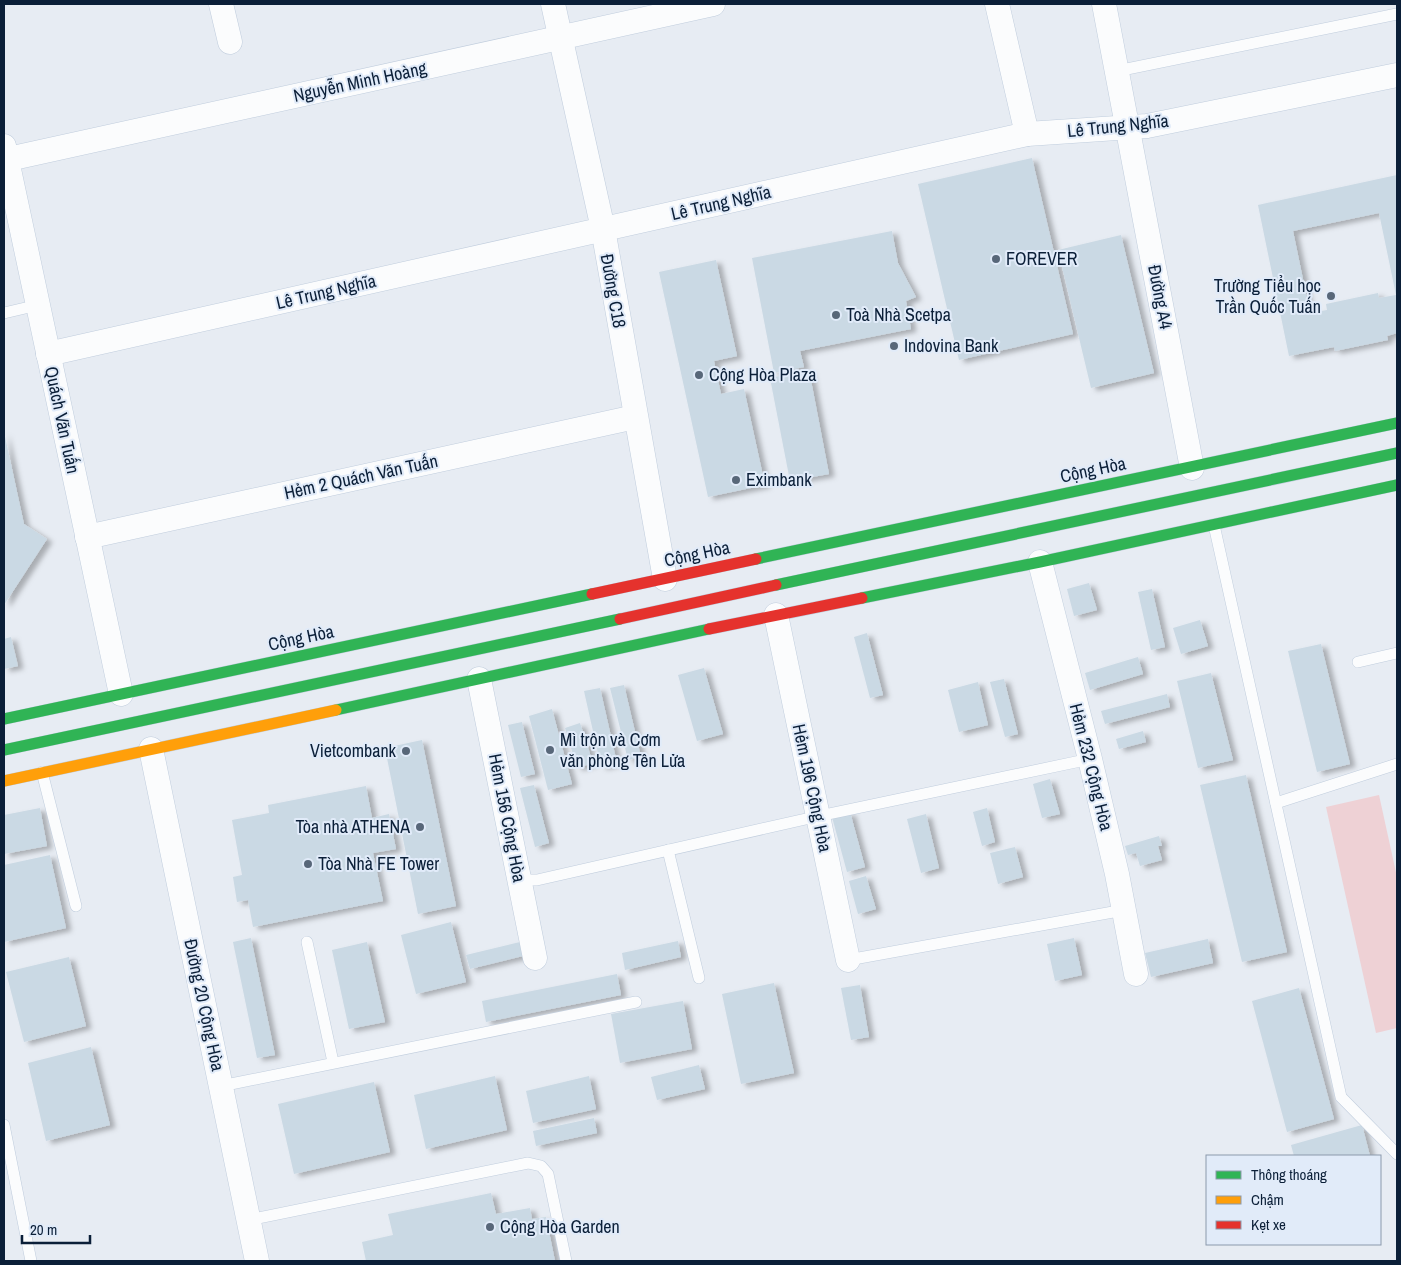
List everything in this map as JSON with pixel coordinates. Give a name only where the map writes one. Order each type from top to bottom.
[{"type":"main road","name":"Cộng Hòa","points":[[4,719],[1397,423]]},
{"type":"main road","points":[[4,750],[1397,454]]},
{"type":"main road","points":[[4,781],[776,615],[1040,562],[1397,485]]},
{"type":"street","points":[[222,4],[230,42]]},
{"type":"street","name":"Đường C18","points":[[553,4],[602,229],[665,579]]},
{"type":"street","name":"Nguyễn Minh Hoàng","points":[[5,155],[713,4]]},
{"type":"street","points":[[997,4],[1027,134]]},
{"type":"street","name":"Đường A4","points":[[1104,4],[1192,468]]},
{"type":"street","name":"Lê Trung Nghĩa","points":[[48,354],[1027,134],[1148,126],[1397,75]]},
{"type":"street","name":"Quách Văn Tuấn","points":[[5,155],[121,694]]},
{"type":"street","name":"Hẻm 2 Quách Văn Tuấn","points":[[87,537],[635,417]]},
{"type":"street","name":"Hẻm 232 Cộng Hòa","points":[[1040,562],[1090,759],[1124,910],[1136,974]]},
{"type":"street","name":"Hẻm 196 Cộng Hòa","points":[[776,615],[848,960]]},
{"type":"street","name":"Hẻm 156 Cộng Hòa","points":[[479,679],[535,958]]},
{"type":"street","name":"Đường 20 Cộng Hòa","points":[[151,749],[257,1261]]},
{"type":"lane","points":[[1117,71],[1397,14]]},
{"type":"lane","points":[[4,313],[38,306]]},
{"type":"lane","points":[[1214,524],[1341,1098],[1397,1154]]},
{"type":"lane","points":[[1358,662],[1397,653]]},
{"type":"lane","points":[[519,880],[537,880],[818,816],[1090,759]]},
{"type":"lane","points":[[1276,803],[1397,764]]},
{"type":"lane","points":[[42,772],[76,906]]},
{"type":"lane","points":[[668,850],[699,978]]},
{"type":"lane","points":[[848,960],[1124,910]]},
{"type":"lane","points":[[307,942],[333,1062]]},
{"type":"lane","points":[[221,1086],[636,1002]]},
{"type":"lane","points":[[4,1125],[31,1261]]},
{"type":"lane","points":[[248,1220],[528,1163],[541,1166],[548,1174],[566,1261]]},
{"type":"shaded area","points":[[1379,795],[1397,877],[1397,1028],[1376,1033],[1326,807]]},
{"type":"building","name":"FOREVER","points":[[1032,158],[1073,334],[959,360],[918,184]]},
{"type":"building","points":[[1397,175],[1397,333],[1387,336],[1388,340],[1335,351],[1334,347],[1289,356],[1258,205]],"holes":[[[1379,213],[1396,295],[1379,298],[1378,293],[1326,304],[1327,310],[1310,313],[1293,231]]]},
{"type":"building","name":"Toà Nhà Scetpa","points":[[892,231],[898,263],[916,297],[906,301],[911,329],[800,351],[804,367],[774,373],[752,258]]},
{"type":"building","points":[[1121,235],[1154,373],[1091,388],[1058,250]]},
{"type":"building","name":"Cộng Hòa Plaza","points":[[716,260],[737,356],[714,361],[721,394],[744,389],[765,485],[708,497],[659,272]]},
{"type":"building","points":[[809,370],[829,474],[790,481],[770,378]]},
{"type":"building","points":[[4,432],[24,524],[47,539],[4,605]]},
{"type":"building","points":[[1089,583],[1097,610],[1074,616],[1067,589]]},
{"type":"building","points":[[1152,589],[1165,647],[1151,650],[1138,592]]},
{"type":"building","points":[[1200,620],[1208,646],[1181,654],[1173,628]]},
{"type":"building","points":[[867,633],[883,695],[870,698],[854,637]]},
{"type":"building","points":[[11,637],[18,666],[4,669],[4,639]]},
{"type":"building","points":[[1321,644],[1350,764],[1317,772],[1288,651]]},
{"type":"building","points":[[1138,657],[1143,674],[1090,690],[1085,673]]},
{"type":"building","points":[[704,668],[723,734],[697,741],[678,675]]},
{"type":"building","points":[[1211,673],[1233,760],[1198,768],[1177,681]]},
{"type":"building","points":[[1004,679],[1018,734],[1005,737],[990,682]]},
{"type":"building","points":[[978,682],[988,725],[959,732],[948,690]]},
{"type":"building","points":[[624,685],[641,757],[628,760],[610,688]]},
{"type":"building","points":[[600,688],[617,763],[601,767],[584,691]]},
{"type":"building","points":[[1167,694],[1170,707],[1105,724],[1101,711]]},
{"type":"building","name":"Mì trộn và Cơm văn phòng Tên Lửa","points":[[552,709],[572,784],[548,790],[529,716]]},
{"type":"building","points":[[522,722],[535,774],[521,777],[508,725]]},
{"type":"building","points":[[580,723],[593,763],[577,768],[565,728]]},
{"type":"building","points":[[1143,731],[1146,742],[1119,749],[1116,739]]},
{"type":"building","name":"Tòa nhà ATHENA","points":[[422,740],[456,906],[418,914],[385,748]]},
{"type":"building","points":[[1246,775],[1287,952],[1242,962],[1200,785]]},
{"type":"building","points":[[1050,779],[1060,814],[1042,818],[1033,784]]},
{"type":"building","points":[[534,785],[549,843],[535,847],[520,788]]},
{"type":"building","name":"Tòa Nhà FE Tower","points":[[366,786],[372,818],[389,814],[396,849],[373,853],[383,901],[253,927],[248,900],[237,902],[233,877],[242,875],[232,820],[269,813],[268,805]]},
{"type":"building","points":[[40,808],[47,846],[4,854],[4,815]]},
{"type":"building","points":[[987,808],[995,842],[982,846],[973,812]]},
{"type":"building","points":[[850,812],[865,867],[847,872],[832,817]]},
{"type":"building","points":[[926,814],[939,868],[921,873],[907,819]]},
{"type":"building","points":[[1159,836],[1162,846],[1158,846],[1162,860],[1140,866],[1136,853],[1128,855],[1125,846]]},
{"type":"building","points":[[1015,847],[1023,877],[998,884],[990,853]]},
{"type":"building","points":[[50,855],[66,928],[4,942],[4,865]]},
{"type":"building","points":[[866,876],[876,909],[858,914],[849,881]]},
{"type":"building","points":[[451,922],[466,982],[416,994],[401,935]]},
{"type":"building","points":[[251,938],[275,1055],[257,1058],[233,942]]},
{"type":"building","points":[[1074,938],[1082,975],[1055,981],[1047,944]]},
{"type":"building","points":[[1208,939],[1213,963],[1151,977],[1145,953]]},
{"type":"building","points":[[678,941],[681,957],[625,970],[622,953]]},
{"type":"building","points":[[367,942],[385,1022],[349,1029],[332,950]]},
{"type":"building","points":[[520,942],[523,956],[470,969],[466,955]]},
{"type":"building","points":[[69,957],[86,1026],[24,1042],[6,972]]},
{"type":"building","points":[[617,974],[621,995],[486,1022],[482,1001]]},
{"type":"building","points":[[774,983],[794,1073],[741,1084],[722,994]]},
{"type":"building","points":[[860,985],[869,1037],[851,1040],[841,988]]},
{"type":"building","points":[[1299,988],[1334,1119],[1287,1132],[1252,1001]]},
{"type":"building","points":[[683,1001],[692,1049],[620,1063],[611,1014]]},
{"type":"building","points":[[91,1047],[110,1125],[46,1141],[28,1063]]},
{"type":"building","points":[[699,1065],[705,1089],[657,1100],[651,1077]]},
{"type":"building","points":[[495,1076],[507,1130],[426,1149],[414,1095]]},
{"type":"building","points":[[589,1076],[596,1109],[533,1123],[526,1091]]},
{"type":"building","points":[[374,1082],[390,1152],[294,1174],[278,1104]]},
{"type":"building","points":[[594,1118],[597,1133],[536,1146],[533,1131]]},
{"type":"building","points":[[1362,1125],[1370,1155],[1294,1155],[1291,1145]]},
{"type":"building","name":"Cộng Hòa Garden","points":[[491,1193],[496,1214],[530,1208],[532,1219],[546,1217],[555,1261],[366,1261],[362,1242],[393,1235],[388,1214]]},
{"type":"traffic: fast","points":[[756,559],[1397,423]]},
{"type":"traffic: fast","points":[[776,585],[1397,453]]},
{"type":"traffic: fast","points":[[862,598],[1040,562],[1397,485]]},
{"type":"traffic: fast","points":[[4,719],[592,594]]},
{"type":"traffic: fast","points":[[4,750],[620,619]]},
{"type":"traffic: fast","points":[[336,710],[709,629]]},
{"type":"traffic: slow","points":[[4,781],[336,710]]},
{"type":"traffic: jam","points":[[592,594],[756,559]]},
{"type":"traffic: jam","points":[[620,619],[776,585]]},
{"type":"traffic: jam","points":[[709,629],[862,598]]},
{"type":"place","name":"FOREVER","points":[[996,259]]},
{"type":"place","name":"Trường Tiểu học Trần Quốc Tuấn","points":[[1331,296]]},
{"type":"place","name":"Toà Nhà Scetpa","points":[[836,315]]},
{"type":"place","name":"Indovina Bank","points":[[894,346]]},
{"type":"place","name":"Cộng Hòa Plaza","points":[[699,375]]},
{"type":"place","name":"Eximbank","points":[[736,480]]},
{"type":"place","name":"Mì trộn và Cơm văn phòng Tên Lửa","points":[[550,750]]},
{"type":"place","name":"Vietcombank","points":[[406,751]]},
{"type":"place","name":"Tòa nhà ATHENA","points":[[420,827]]},
{"type":"place","name":"Tòa Nhà FE Tower","points":[[308,864]]},
{"type":"place","name":"Cộng Hòa Garden","points":[[490,1227]]}]
